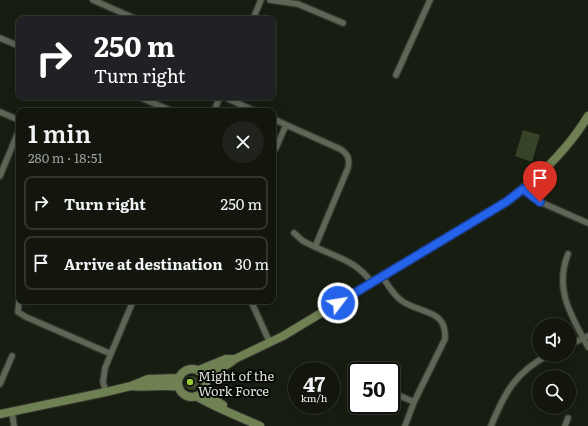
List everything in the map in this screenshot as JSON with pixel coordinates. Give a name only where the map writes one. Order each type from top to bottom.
[{"type":"main road","points":[[205,379],[212,372],[231,363],[235,359],[270,343],[506,202],[523,189],[557,157],[588,116]]},
{"type":"main road","points":[[235,359],[226,359],[199,370],[186,370],[179,378],[179,387],[184,394],[196,396],[228,413],[235,414],[260,426]]},
{"type":"main road","points":[[199,370],[205,379],[204,390],[211,398],[230,409],[235,414]]},
{"type":"main road","points":[[0,414],[106,392],[131,386],[148,379],[179,378]]},
{"type":"main road","points":[[131,386],[141,387],[168,385],[179,387]]},
{"type":"main road","points":[[196,396],[204,390]]},
{"type":"street","points":[[93,0],[129,16]]},
{"type":"street","points":[[254,16],[261,0]]},
{"type":"street","points":[[270,0],[298,4],[342,23]]},
{"type":"street","points":[[396,75],[430,0]]},
{"type":"street","points":[[0,38],[16,45]]},
{"type":"street","points":[[146,100],[165,108]]},
{"type":"street","points":[[231,100],[248,108]]},
{"type":"street","points":[[0,112],[16,119]]},
{"type":"street","points":[[276,120],[340,149],[349,157],[347,171],[314,247]]},
{"type":"street","points":[[276,148],[286,125]]},
{"type":"street","points":[[0,176],[16,137]]},
{"type":"street","points":[[523,189],[540,202],[588,223]]},
{"type":"street","points":[[294,233],[303,241],[314,247],[357,266],[364,271],[372,283]]},
{"type":"street","points":[[568,254],[562,275],[563,290],[586,337],[588,346]]},
{"type":"street","points":[[382,276],[393,293],[402,301],[435,315],[441,320],[446,328],[445,339],[414,402],[405,426]]},
{"type":"street","points":[[19,304],[18,312],[26,317],[111,354]]},
{"type":"street","points":[[106,392],[103,376],[133,304]]},
{"type":"street","points":[[252,304],[270,343]]},
{"type":"street","points":[[576,342],[586,337]]},
{"type":"street","points":[[0,384],[12,356]]},
{"type":"street","points":[[499,426],[492,425],[508,389],[535,362]]},
{"type":"street","points":[[400,396],[414,402]]},
{"type":"street","points":[[12,412],[14,426]]},
{"type":"street","points":[[565,426],[568,418]]},
{"type":"green space","points":[[523,130],[540,135],[532,162],[515,156]]},
{"type":"green space","points":[[189,376],[195,376],[199,380],[199,386],[195,390],[189,390],[185,386],[185,380]]},
{"type":"place","name":"Might of the Work Force","points":[[190,382]]},
{"type":"route","points":[[338,303],[506,202],[523,189],[540,202]]}]
